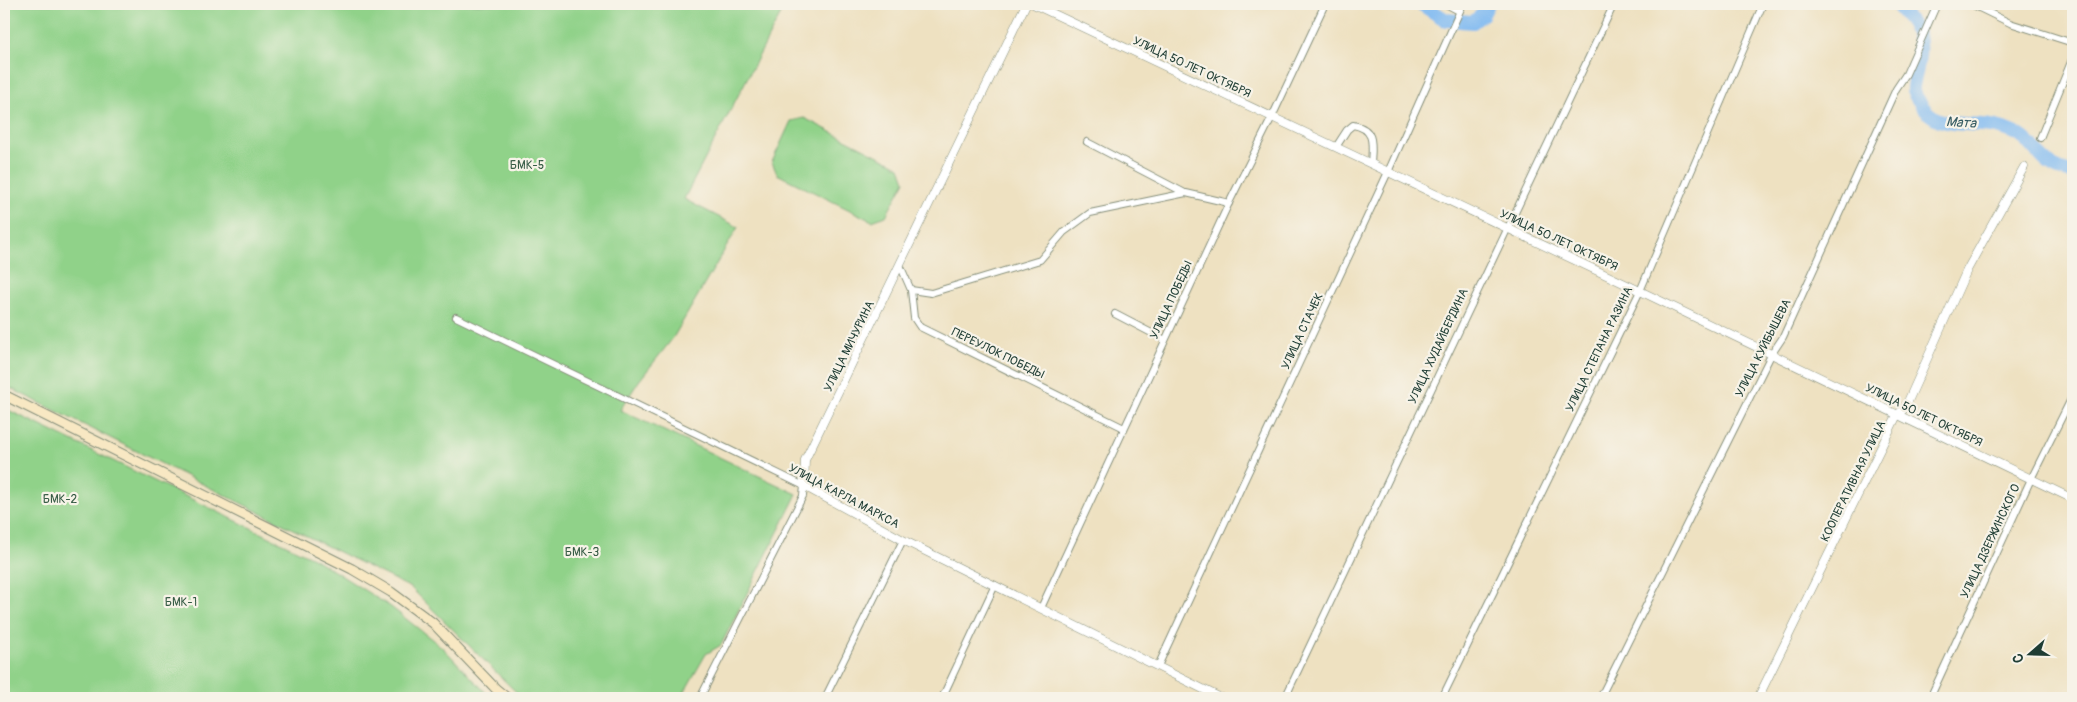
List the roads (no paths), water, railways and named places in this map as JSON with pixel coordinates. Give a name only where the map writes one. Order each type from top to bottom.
[{"type":"main road","points":[[4,395],[282,533],[352,569],[391,592],[433,623],[496,689],[507,698]]},
{"type":"street","name":"УЛИЦА МИЧУРИНА","points":[[700,698],[803,496],[805,460],[1026,4]]},
{"type":"street","name":"УЛИЦА 50 ЛЕТ ОКТЯБРЯ","points":[[1033,4],[1640,291],[2073,500]]},
{"type":"street","name":"УЛИЦА ПОБЕДЫ","points":[[1040,608],[1228,203],[1272,117],[1325,4]]},
{"type":"street","points":[[1446,4],[1459,11]]},
{"type":"street","name":"УЛИЦА СТАЧЕК","points":[[1158,666],[1388,172],[1463,4]]},
{"type":"street","name":"УЛИЦА ХУДАЙБЕРДИНА","points":[[1285,698],[1614,4]]},
{"type":"street","name":"УЛИЦА СТЕПАНА РАЗИНА","points":[[1442,698],[1640,291],[1763,4]]},
{"type":"street","name":"УЛИЦА КУЙБЫШЕВА","points":[[1600,698],[1771,355],[1791,320],[1896,88],[1906,74],[1938,4]]},
{"type":"street","points":[[1971,4],[2010,23],[2073,43]]},
{"type":"street","points":[[2040,138],[2073,57]]},
{"type":"street","points":[[1336,147],[1347,130],[1353,125],[1363,127],[1370,134],[1372,145],[1371,164]]},
{"type":"street","points":[[1087,142],[1175,190],[1228,203]]},
{"type":"street","name":"КООПЕРАТИВНАЯ УЛИЦА","points":[[1758,698],[1897,416],[1905,408],[1916,386],[1967,270],[2024,167]]},
{"type":"street","points":[[912,290],[931,292],[1040,260],[1064,232],[1090,213],[1186,193]]},
{"type":"street","name":"ПЕРЕУЛОК ПОБЕДЫ","points":[[900,265],[912,290],[914,318],[920,327],[1124,428]]},
{"type":"street","points":[[1115,314],[1165,340]]},
{"type":"street","name":"УЛИЦА КАРЛА МАРКСА","points":[[456,317],[804,486],[903,540],[1221,698]]},
{"type":"street","name":"УЛИЦА ДЗЕРЖИНСКОГО","points":[[1930,698],[2031,479],[2073,395]]},
{"type":"street","points":[[826,698],[903,540]]},
{"type":"street","points":[[942,698],[995,585]]},
{"type":"waterway","name":"Мата","points":[[1421,4],[1446,20],[1473,22],[1483,14],[1488,4]]},
{"type":"waterway","name":"Мата","points":[[1896,4],[1914,27],[1919,40],[1919,57],[1913,91],[1926,111],[1944,122],[1988,126],[2014,133],[2029,143],[2048,163],[2073,173]]},
{"type":"park label","name":"БМК-5","points":[[527,165]]},
{"type":"park label","name":"БМК-2","points":[[60,499]]},
{"type":"park label","name":"БМК-3","points":[[582,552]]},
{"type":"park label","name":"БМК-1","points":[[181,602]]}]
